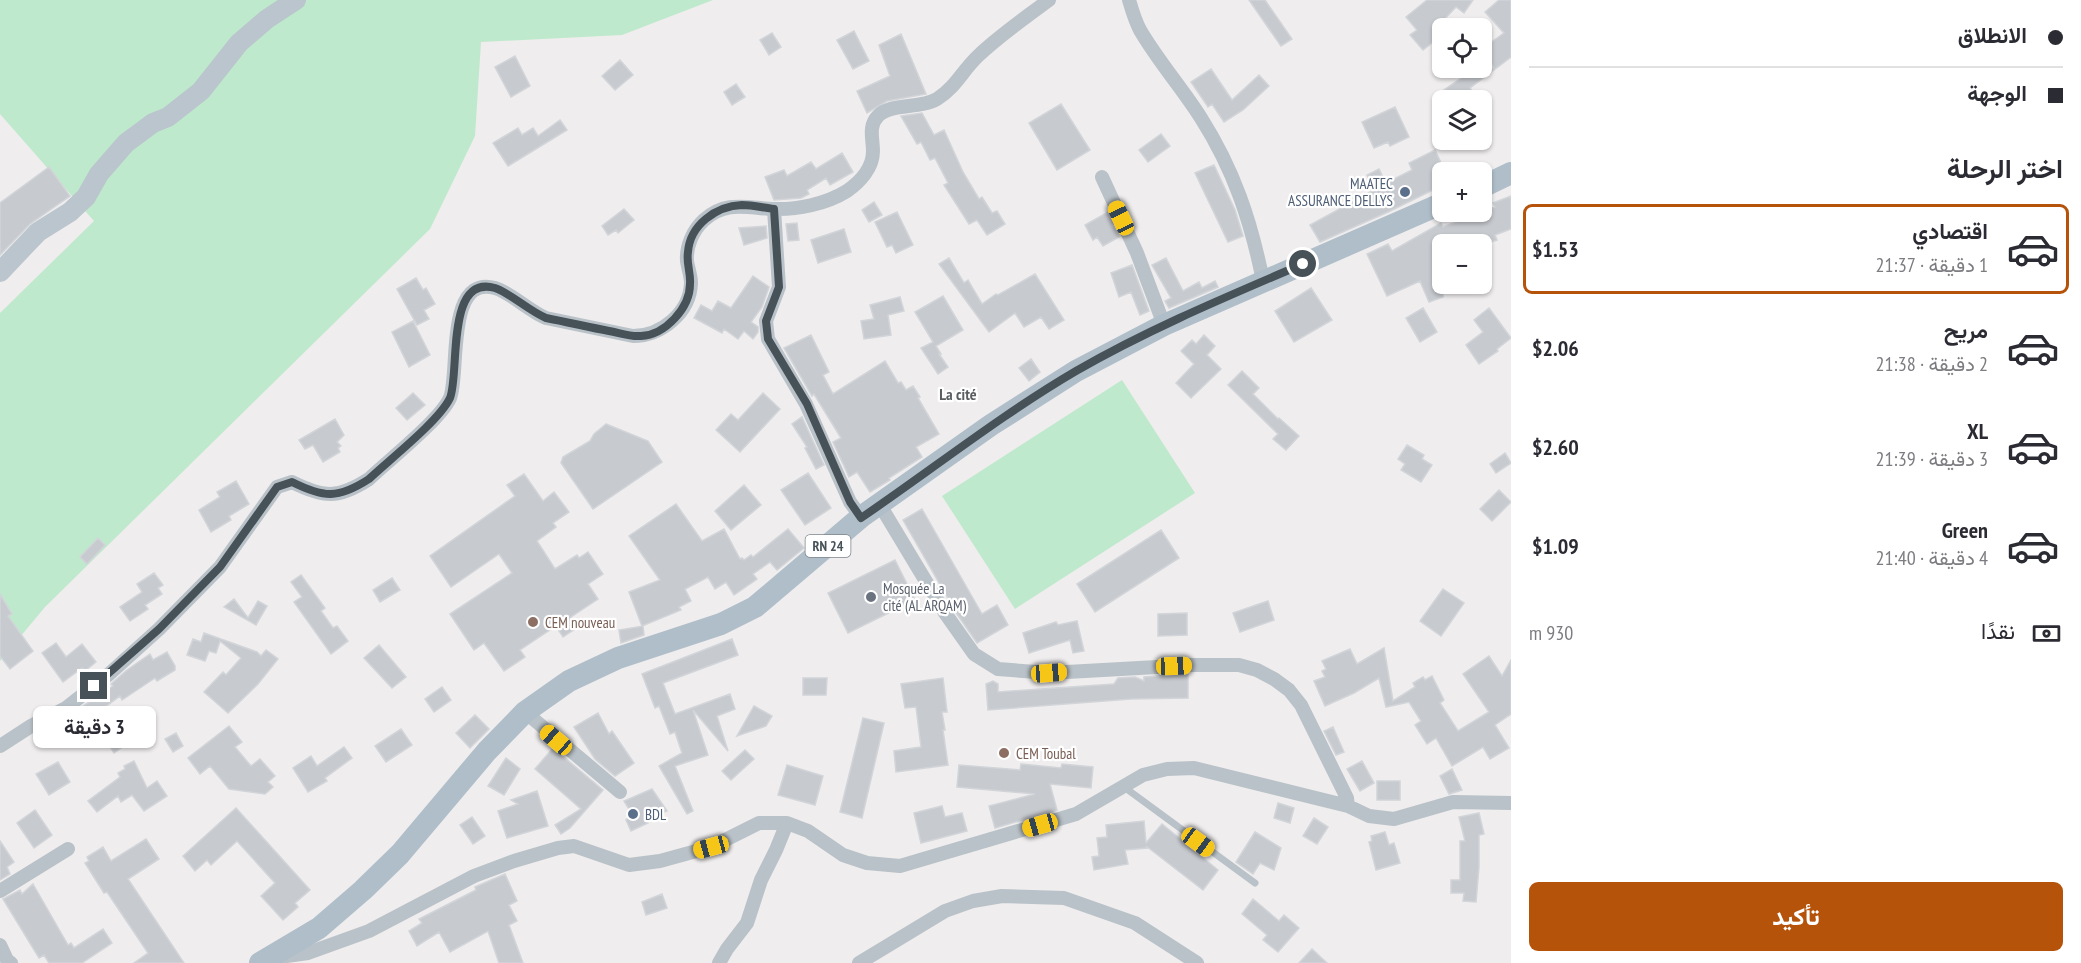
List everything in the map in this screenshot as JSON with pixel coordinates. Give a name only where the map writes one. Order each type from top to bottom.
[{"type":"main road","points":[[1492,182],[1511,173]]},
{"type":"main road","name":"RN 24","points":[[265,961],[319,928],[378,876],[400,854],[487,751],[525,712],[569,681],[618,658],[721,624],[754,607],[870,511],[991,425],[1076,371],[1164,325],[1432,208]]},
{"type":"street","points":[[0,272],[38,232],[70,212],[86,197],[99,174],[126,143],[153,123],[168,117],[201,91],[239,43],[254,29],[296,0]]},
{"type":"street","points":[[0,746],[66,708],[108,675],[159,629],[220,567],[277,487],[292,482],[314,493],[328,494],[356,487],[369,479],[438,415],[450,397],[453,386],[456,330],[464,303],[472,293],[484,288],[493,288],[546,318],[633,336],[652,334],[669,324],[686,300],[691,282],[688,250],[696,228],[704,220],[729,207],[743,205],[774,209],[812,205],[831,200],[849,190],[870,166],[873,151],[872,126],[878,116],[887,110],[924,105],[936,99],[957,82],[975,58],[1049,0]]},
{"type":"street","points":[[1129,0],[1140,29],[1201,117],[1230,168],[1256,245],[1263,281]]},
{"type":"street","points":[[1102,177],[1137,253],[1164,325]]},
{"type":"street","points":[[774,209],[779,287],[766,321],[768,339],[807,404],[850,502],[870,511],[974,654],[998,669],[1049,673],[1192,665],[1239,666],[1257,670],[1289,690],[1301,705],[1347,798],[1348,806]]},
{"type":"street","points":[[525,712],[620,792]]},
{"type":"street","points":[[265,961],[308,953],[369,931],[474,876],[558,848],[574,846],[629,865],[660,861],[711,847],[759,823],[787,823],[808,831],[843,855],[867,863],[900,866],[1076,814],[1143,775],[1167,769],[1194,768],[1348,806],[1369,816],[1394,819],[1453,802],[1511,804]]},
{"type":"street","points":[[719,963],[747,923],[761,880],[787,823]]},
{"type":"street","points":[[0,891],[68,849]]},
{"type":"street","points":[[859,963],[945,910],[973,901],[1002,896],[1064,898],[1136,923],[1197,963]]},
{"type":"street","points":[[0,945],[11,963]]},
{"type":"lane","points":[[1123,787],[1255,883]]},
{"type":"green space","points":[[0,0],[713,0],[622,35],[481,42],[475,136],[430,229],[45,607],[0,661],[0,313],[94,221],[0,114]]},
{"type":"green space","points":[[1122,380],[1195,493],[1015,609],[942,496]]},
{"type":"building","points":[[1249,0],[1265,0],[1292,39],[1281,46]]},
{"type":"building","points":[[1427,0],[1473,0],[1464,13],[1456,7],[1446,18],[1432,18],[1432,43],[1423,50],[1410,35],[1417,30],[1406,17]]},
{"type":"building","points":[[1499,0],[1511,0],[1511,57],[1492,71],[1494,68],[1492,42],[1504,33],[1485,12]]},
{"type":"building","points":[[854,31],[869,61],[853,69],[837,40]]},
{"type":"building","points":[[772,33],[781,47],[769,55],[760,40]]},
{"type":"building","points":[[901,34],[926,94],[887,101],[867,113],[857,91],[890,76],[879,45]]},
{"type":"building","points":[[515,56],[530,86],[511,97],[495,67]]},
{"type":"building","points":[[620,60],[633,75],[615,90],[602,76]]},
{"type":"building","points":[[1211,69],[1232,100],[1259,75],[1269,86],[1243,110],[1224,122],[1212,104],[1208,107],[1191,82]]},
{"type":"building","points":[[1461,78],[1483,78],[1470,88],[1471,90],[1444,90]]},
{"type":"building","points":[[736,84],[745,97],[732,105],[724,92]]},
{"type":"building","points":[[1061,104],[1090,150],[1057,170],[1029,123]]},
{"type":"building","points":[[1395,107],[1409,137],[1390,146],[1388,142],[1374,148],[1362,122]]},
{"type":"building","points":[[922,113],[934,135],[944,130],[963,172],[979,199],[982,197],[992,213],[997,211],[1005,224],[987,235],[977,220],[969,224],[944,185],[948,183],[935,158],[930,160],[921,142],[917,144],[901,116]]},
{"type":"building","points":[[560,120],[567,130],[508,166],[493,143],[518,128],[522,135],[533,128],[538,136]]},
{"type":"building","points":[[1161,134],[1170,146],[1148,162],[1139,150]]},
{"type":"building","points":[[1435,150],[1441,162],[1432,162],[1432,190],[1320,242],[1310,225],[1374,190],[1367,175],[1379,169],[1386,183],[1412,170],[1409,163]]},
{"type":"building","points":[[842,153],[853,172],[830,185],[826,178],[807,190],[809,194],[801,198],[774,200],[765,177],[784,170],[787,176],[811,162],[816,169]]},
{"type":"building","points":[[1214,165],[1235,210],[1243,236],[1228,242],[1195,173]]},
{"type":"building","points":[[49,167],[70,196],[30,224],[0,255],[0,203]]},
{"type":"building","points":[[1511,196],[1511,229],[1495,235],[1497,240],[1492,242],[1492,234],[1432,234],[1432,294],[1443,294],[1443,297],[1429,302],[1420,281],[1387,296],[1367,254],[1388,244],[1392,251],[1441,223],[1443,227],[1456,222],[1492,222],[1492,208],[1495,207],[1493,203]]},
{"type":"building","points":[[874,202],[882,215],[869,222],[862,210]]},
{"type":"building","points":[[624,209],[634,220],[618,233],[616,230],[608,235],[602,226]]},
{"type":"building","points":[[897,212],[913,245],[896,253],[892,245],[887,247],[875,222]]},
{"type":"building","points":[[1108,212],[1119,237],[1103,246],[1097,237],[1093,240],[1085,225]]},
{"type":"building","points":[[797,223],[799,240],[788,241],[786,224]]},
{"type":"building","points":[[766,226],[767,238],[744,245],[739,228]]},
{"type":"building","points":[[844,229],[851,252],[818,263],[811,240]]},
{"type":"building","points":[[949,258],[964,283],[968,280],[982,304],[996,294],[998,295],[1035,274],[1064,320],[1049,329],[1041,317],[1024,327],[1015,313],[989,332],[939,264]]},
{"type":"building","points":[[1166,258],[1183,291],[1199,282],[1202,288],[1215,281],[1218,287],[1169,308],[1165,301],[1171,298],[1152,265]]},
{"type":"building","points":[[1132,265],[1149,311],[1140,315],[1131,292],[1119,297],[1111,273]]},
{"type":"building","points":[[753,276],[769,287],[762,307],[751,322],[758,327],[758,332],[753,339],[744,331],[738,339],[724,329],[722,333],[694,318],[701,305],[712,311],[718,301],[731,308]]},
{"type":"building","points":[[416,278],[423,290],[426,288],[435,304],[424,310],[429,319],[417,325],[397,289]]},
{"type":"building","points":[[1311,288],[1332,320],[1294,342],[1275,311]]},
{"type":"building","points":[[943,296],[963,330],[936,346],[948,367],[938,374],[921,348],[933,342],[915,312]]},
{"type":"building","points":[[900,297],[904,311],[888,315],[891,335],[864,339],[861,321],[874,319],[870,305]]},
{"type":"building","points":[[1423,308],[1437,332],[1420,342],[1406,318]]},
{"type":"building","points":[[1489,308],[1511,338],[1497,349],[1498,351],[1479,364],[1466,345],[1483,332],[1474,320]]},
{"type":"building","points":[[413,321],[430,355],[409,367],[392,332]]},
{"type":"building","points":[[811,335],[829,372],[823,375],[833,394],[885,361],[898,383],[901,382],[906,390],[913,386],[939,434],[916,447],[922,457],[870,492],[857,472],[849,477],[833,442],[841,438],[814,394],[812,396],[784,348]]},
{"type":"building","points":[[1204,335],[1215,346],[1207,355],[1221,369],[1191,398],[1176,383],[1194,364],[1181,351],[1192,340],[1196,344]]},
{"type":"building","points":[[1031,359],[1040,372],[1029,381],[1019,368]]},
{"type":"building","points":[[1242,371],[1259,388],[1253,394],[1299,436],[1286,450],[1273,439],[1278,434],[1228,385]]},
{"type":"building","points":[[413,393],[425,405],[407,420],[396,408]]},
{"type":"building","points":[[763,393],[780,409],[740,452],[716,430],[731,414],[738,420]]},
{"type":"building","points":[[802,417],[824,465],[816,469],[805,448],[807,447],[792,424]]},
{"type":"building","points":[[335,419],[344,435],[337,442],[341,446],[338,448],[340,452],[323,462],[313,445],[305,449],[299,440]]},
{"type":"building","points":[[606,424],[648,441],[662,462],[593,509],[561,463],[563,457],[590,441],[594,434]]},
{"type":"building","points":[[1407,445],[1424,455],[1422,459],[1432,465],[1421,482],[1401,470],[1405,464],[1398,459]]},
{"type":"building","points":[[1505,453],[1511,463],[1496,473],[1490,464]]},
{"type":"building","points":[[808,473],[831,508],[805,525],[781,490]]},
{"type":"building","points":[[524,474],[543,501],[554,492],[569,512],[553,523],[556,527],[537,541],[555,569],[577,555],[579,558],[588,552],[603,574],[588,584],[598,599],[571,617],[578,627],[563,637],[556,626],[520,650],[525,657],[504,671],[484,643],[474,650],[450,614],[512,573],[499,554],[451,587],[430,556],[515,496],[507,485]]},
{"type":"building","points":[[236,481],[249,504],[229,516],[231,520],[211,532],[199,510],[220,497],[217,492]]},
{"type":"building","points":[[744,485],[761,505],[731,530],[715,511]]},
{"type":"building","points":[[1499,490],[1511,502],[1492,521],[1480,509]]},
{"type":"building","points":[[676,504],[702,541],[724,529],[740,559],[744,560],[751,555],[753,557],[788,529],[804,548],[777,570],[770,562],[753,574],[757,579],[734,595],[726,582],[715,589],[708,577],[685,589],[691,601],[679,607],[681,610],[642,626],[629,592],[660,580],[629,536]]},
{"type":"building","points":[[922,509],[982,614],[997,605],[1008,625],[977,643],[957,614],[903,520]]},
{"type":"building","points":[[1161,530],[1179,558],[1095,612],[1077,584]]},
{"type":"building","points":[[98,538],[105,545],[87,564],[80,557]]},
{"type":"building","name":"Mosquée La cité (AL ARQAM)","points":[[895,560],[915,600],[848,633],[828,593]]},
{"type":"building","points":[[154,573],[163,585],[158,588],[162,594],[145,605],[148,609],[130,621],[120,607],[142,592],[137,584]]},
{"type":"building","points":[[301,575],[325,608],[321,611],[333,628],[337,626],[348,641],[331,654],[294,602],[302,597],[291,582]]},
{"type":"building","points":[[392,578],[400,590],[380,602],[373,590]]},
{"type":"building","points":[[1443,589],[1464,603],[1441,636],[1420,621]]},
{"type":"building","points":[[0,594],[12,614],[8,616],[33,651],[10,669],[0,656]]},
{"type":"building","points":[[234,599],[248,618],[258,601],[267,606],[256,625],[224,607]]},
{"type":"building","points":[[1268,601],[1274,620],[1240,632],[1233,613]]},
{"type":"building","points":[[1187,613],[1187,635],[1158,636],[1158,614]]},
{"type":"building","points":[[1077,621],[1084,651],[1073,653],[1070,640],[1029,653],[1023,633],[1056,622],[1058,625]]},
{"type":"building","points":[[643,626],[644,635],[621,643],[619,630]]},
{"type":"building","points":[[204,633],[257,652],[261,656],[266,650],[278,659],[258,684],[228,713],[204,692],[223,672],[226,675],[241,658],[220,641],[216,653],[209,651],[205,661],[187,655],[193,639],[201,642]]},
{"type":"building","points":[[732,639],[738,655],[663,683],[675,714],[730,694],[735,709],[717,716],[728,751],[693,710],[708,755],[675,766],[693,811],[687,814],[659,766],[682,753],[675,732],[670,734],[659,706],[655,708],[642,674]]},
{"type":"building","points":[[56,643],[66,657],[82,644],[96,662],[85,671],[82,668],[63,682],[42,653]]},
{"type":"building","points":[[379,645],[406,677],[392,688],[364,658]]},
{"type":"building","points":[[1384,648],[1393,701],[1415,687],[1413,683],[1423,677],[1425,680],[1432,676],[1444,700],[1440,703],[1458,731],[1489,712],[1463,674],[1489,656],[1502,676],[1511,660],[1511,714],[1495,725],[1509,748],[1490,759],[1483,747],[1452,766],[1436,738],[1427,744],[1415,725],[1421,721],[1409,702],[1386,707],[1379,678],[1354,693],[1325,706],[1314,681],[1325,677],[1322,671],[1326,669],[1322,661],[1350,649],[1357,664]]},
{"type":"building","points":[[167,652],[175,670],[157,681],[155,678],[122,700],[120,696],[100,711],[113,728],[123,722],[135,738],[114,753],[83,706],[113,686],[111,684],[127,670],[150,654],[153,660]]},
{"type":"building","points":[[1188,674],[1188,698],[1131,699],[988,710],[986,684],[993,681],[998,684],[998,692],[1114,684],[1118,678],[1135,677],[1144,681],[1144,677]]},
{"type":"building","points":[[803,678],[827,678],[826,695],[803,695]]},
{"type":"building","points":[[943,678],[947,712],[942,712],[945,730],[943,730],[948,765],[896,772],[894,751],[921,747],[916,707],[905,708],[901,684]]},
{"type":"building","points":[[442,687],[451,700],[434,712],[425,699]]},
{"type":"building","points":[[754,706],[772,716],[766,726],[737,736]]},
{"type":"building","points":[[598,713],[609,734],[612,731],[634,763],[615,776],[595,759],[574,727]]},
{"type":"building","points":[[475,715],[489,729],[470,748],[456,733]]},
{"type":"building","points":[[863,718],[884,723],[862,818],[840,812]]},
{"type":"building","points":[[229,726],[242,742],[235,747],[251,766],[260,759],[275,776],[268,782],[273,787],[265,794],[229,789],[210,766],[200,774],[188,758]]},
{"type":"building","points":[[1333,727],[1344,752],[1336,755],[1324,731]]},
{"type":"building","points":[[401,729],[412,745],[386,762],[375,746]]},
{"type":"building","points":[[176,733],[183,746],[173,752],[165,739]]},
{"type":"building","points":[[344,747],[352,758],[325,778],[327,781],[308,792],[293,768],[311,756],[317,766]]},
{"type":"building","points":[[553,748],[603,790],[570,828],[561,834],[555,825],[581,809],[535,769]]},
{"type":"building","points":[[745,750],[754,759],[731,780],[722,771]]},
{"type":"building","points":[[506,758],[520,769],[504,795],[488,786]]},
{"type":"building","points":[[134,761],[147,788],[157,781],[167,796],[144,811],[132,795],[121,802],[118,796],[97,812],[88,801],[120,777],[118,773],[125,769],[124,766]]},
{"type":"building","points":[[1362,761],[1374,783],[1360,791],[1347,769]]},
{"type":"building","points":[[58,762],[70,782],[49,795],[36,774]]},
{"type":"building","points":[[1021,764],[1061,768],[1062,764],[1093,767],[1091,788],[1050,784],[1057,810],[995,828],[989,806],[1035,794],[957,787],[959,765],[1020,770]]},
{"type":"building","points":[[787,765],[823,776],[815,805],[778,795]]},
{"type":"building","points":[[1452,769],[1462,790],[1449,794],[1440,776]]},
{"type":"building","points":[[1377,781],[1400,781],[1400,800],[1377,800]]},
{"type":"building","points":[[652,789],[667,811],[646,820],[648,823],[631,831],[626,820],[632,814],[624,801]]},
{"type":"building","points":[[537,791],[548,826],[507,838],[498,811],[518,804],[511,800]]},
{"type":"building","points":[[1278,803],[1294,808],[1290,823],[1274,818]]},
{"type":"building","points":[[942,806],[945,817],[962,813],[967,831],[921,843],[914,813]]},
{"type":"building","points":[[236,808],[310,890],[295,903],[298,907],[283,920],[261,896],[275,883],[237,841],[211,865],[207,860],[195,871],[183,856]]},
{"type":"building","points":[[35,810],[52,835],[34,848],[17,823]]},
{"type":"building","points":[[1479,813],[1484,834],[1479,835],[1476,902],[1463,901],[1464,893],[1451,893],[1451,880],[1460,880],[1460,841],[1465,841],[1459,817]]},
{"type":"building","points":[[472,817],[485,836],[473,844],[460,825]]},
{"type":"building","points":[[1314,818],[1328,827],[1317,844],[1303,836]]},
{"type":"building","points":[[1144,821],[1146,843],[1162,824],[1218,870],[1203,890],[1146,846],[1147,848],[1125,850],[1128,864],[1094,870],[1092,857],[1099,856],[1097,838],[1107,837],[1106,825]]},
{"type":"building","points":[[1255,832],[1281,848],[1274,870],[1260,863],[1253,874],[1236,862]]},
{"type":"building","points":[[1385,832],[1389,845],[1394,843],[1400,863],[1376,870],[1369,842],[1372,841],[1371,836]]},
{"type":"building","points":[[146,839],[159,859],[128,879],[184,963],[134,963],[148,953],[85,863],[89,861],[87,857],[103,847],[111,861]]},
{"type":"building","points":[[0,841],[14,862],[7,867],[10,874],[0,880]]},
{"type":"building","points":[[505,874],[517,901],[509,905],[517,921],[509,925],[523,963],[499,963],[488,931],[450,952],[439,932],[417,946],[409,931],[422,923],[419,919],[476,890],[475,887]]},
{"type":"building","points":[[33,884],[68,945],[71,943],[74,948],[103,929],[112,943],[82,963],[49,963],[44,955],[39,958],[3,899],[20,890],[22,894]]},
{"type":"building","points":[[662,894],[667,908],[646,915],[642,902]]},
{"type":"building","points":[[1253,899],[1279,921],[1284,915],[1299,928],[1278,952],[1263,940],[1267,935],[1242,914]]},
{"type":"building","points":[[1312,949],[1327,963],[1299,963]]},
{"type":"place","name":"MAATEC ASSURANCE DELLYS","points":[[1405,192]]},
{"type":"place","name":"Mosquée La cité (AL ARQAM)","points":[[871,597]]},
{"type":"place","name":"CEM nouveau","points":[[533,622]]},
{"type":"place","name":"CEM Toubal","points":[[1004,753]]},
{"type":"place","name":"BDL","points":[[633,814]]},
{"type":"district","name":"La cité","points":[[958,394]]},
{"type":"route","points":[[94,686],[159,629],[220,567],[273,490],[282,484],[292,482],[314,493],[342,492],[356,487],[369,479],[438,415],[450,397],[453,386],[456,330],[464,303],[467,297],[477,289],[488,287],[497,289],[546,318],[633,336],[652,334],[669,324],[690,292],[688,250],[696,228],[716,212],[729,207],[743,205],[774,209],[779,287],[766,321],[768,339],[807,404],[850,502],[861,518],[991,425],[1076,371],[1164,325],[1303,264]]}]
